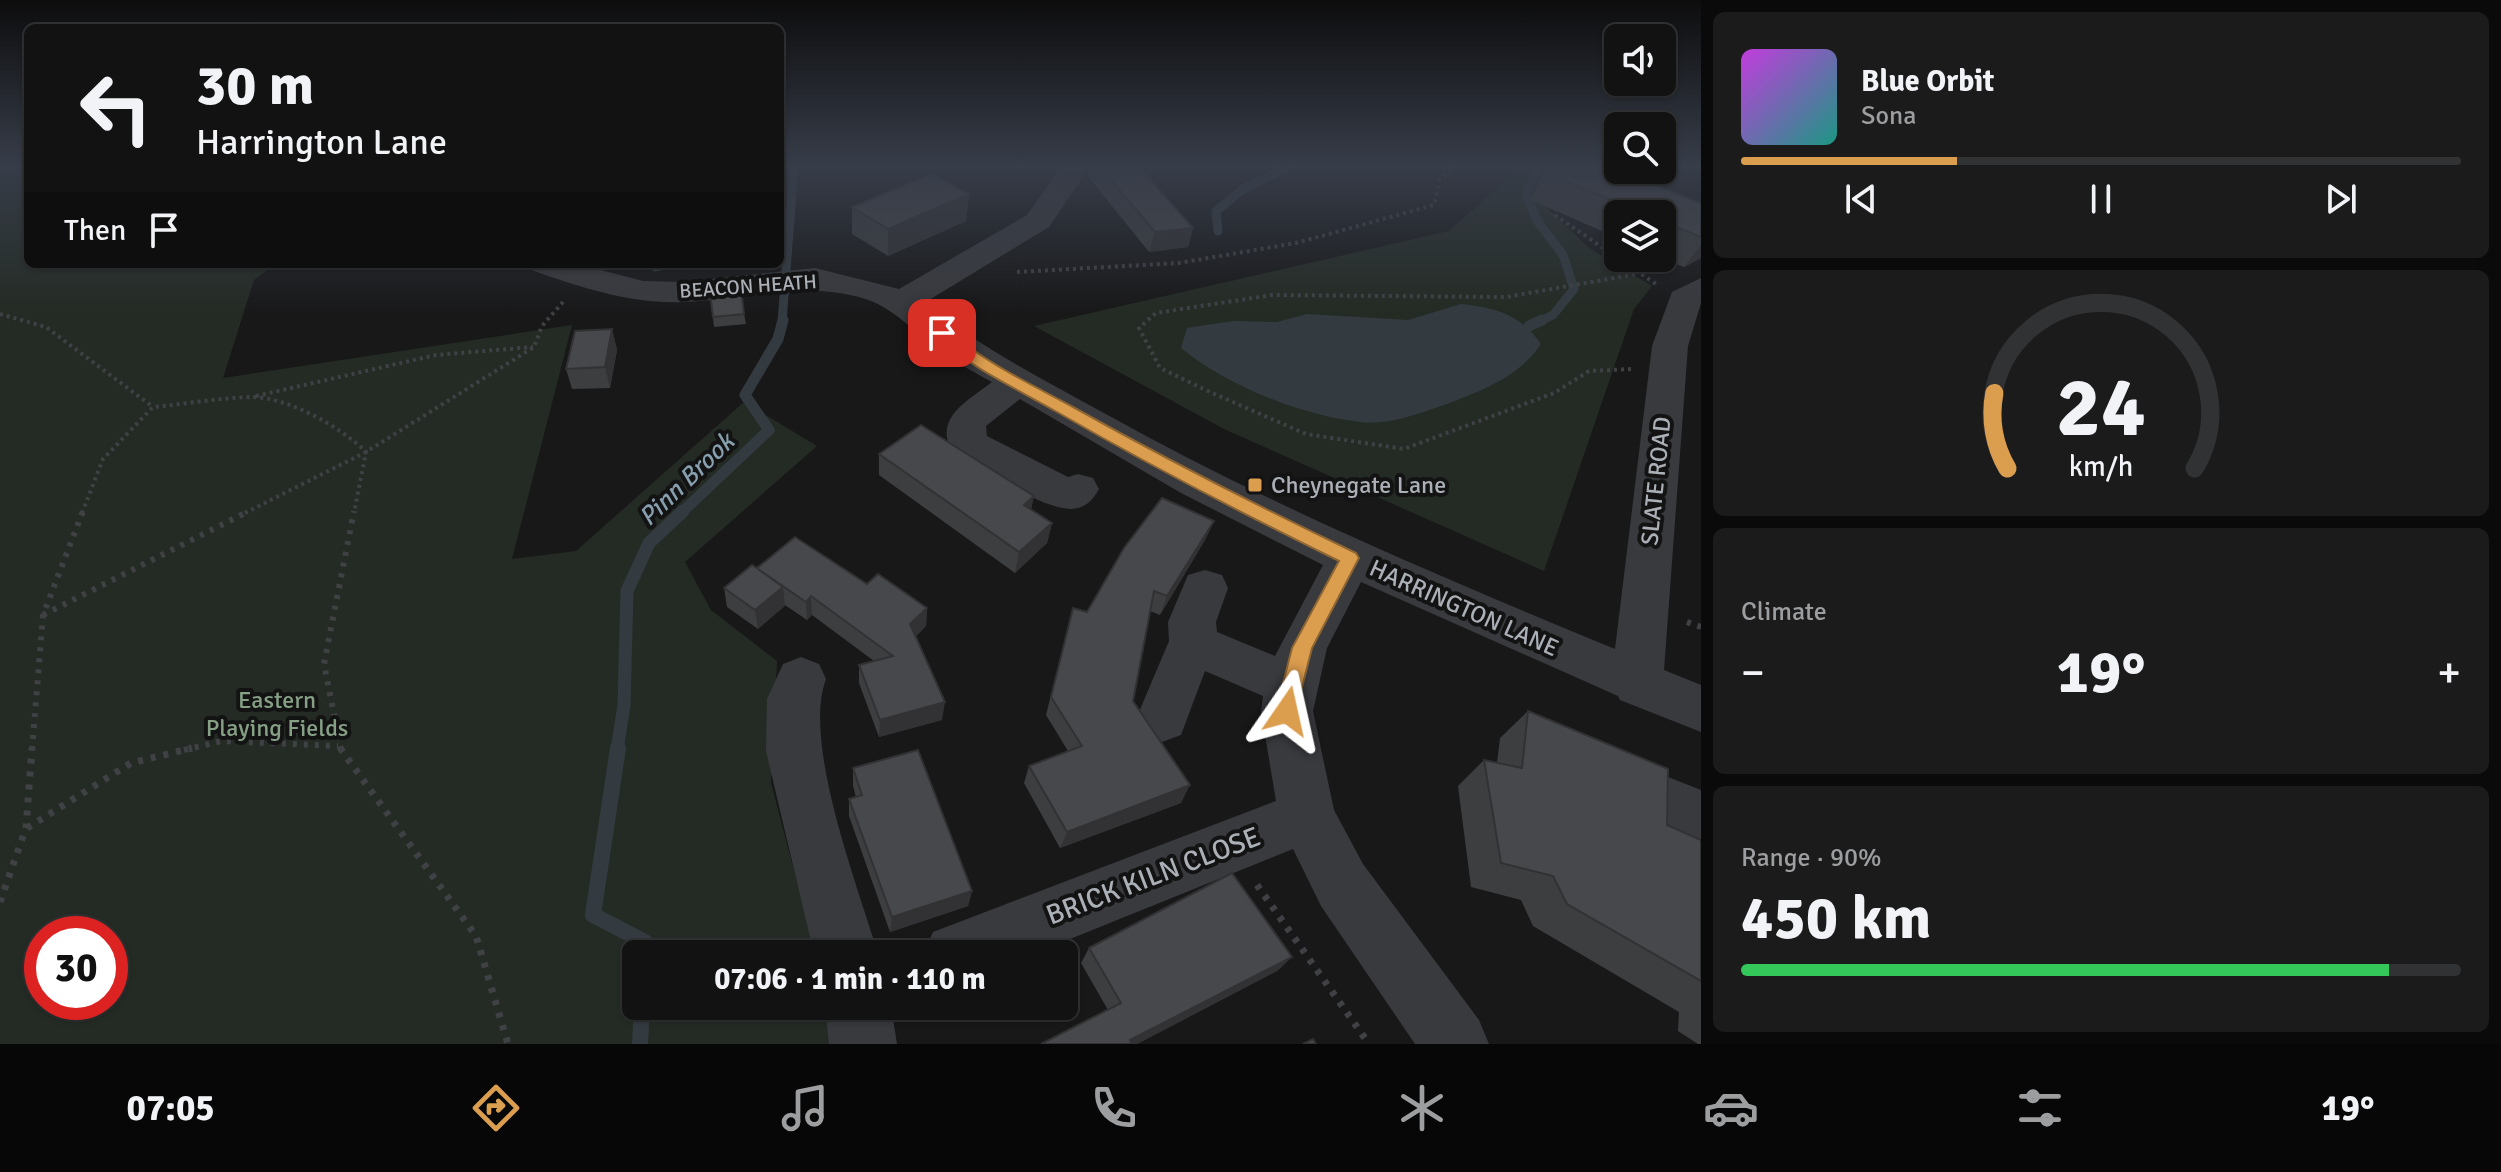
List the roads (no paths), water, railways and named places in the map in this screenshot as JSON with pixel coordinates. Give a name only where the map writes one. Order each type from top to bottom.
[{"type":"street","points":[[902,302],[951,270],[1006,243],[1042,216]]},
{"type":"street","name":"BEACON HEATH","points":[[566,268],[607,276],[643,291],[683,292],[785,281],[838,281],[902,302]]},
{"type":"street","name":"SLATE ROAD","points":[[1638,685],[1641,618],[1668,367],[1695,297]]},
{"type":"street","name":"HARRINGTON LANE","points":[[902,302],[956,346],[1196,483],[1350,558],[1638,685],[1701,709]]},
{"type":"street","points":[[1017,382],[966,422],[964,433],[967,443],[1059,491],[1072,494],[1078,489]]},
{"type":"street","points":[[1350,558],[1302,648],[1291,685],[1287,711],[1307,816],[1342,885],[1455,1044]]},
{"type":"street","points":[[1162,719],[1178,681],[1179,665],[1194,644],[1192,622],[1205,588]]},
{"type":"street","points":[[1194,644],[1291,685]]},
{"type":"street","points":[[801,679],[793,699],[793,751],[842,940]]},
{"type":"street","name":"BRICK KILN CLOSE","points":[[990,940],[1307,816]]},
{"type":"street","points":[[860,1020],[863,1044]]},
{"type":"waterway","name":"Pinn Brook","points":[[782,322],[790,216]]},
{"type":"waterway","points":[[1216,216],[1218,231]]},
{"type":"waterway","points":[[1535,216],[1563,255],[1574,289],[1553,315],[1538,322]]},
{"type":"waterway","name":"Pinn Brook","points":[[681,513],[769,430],[745,395],[778,339],[783,320]]},
{"type":"waterway","points":[[1529,326],[1542,320]]},
{"type":"waterway","name":"Pinn Brook","points":[[617,750],[624,705],[627,591],[649,543],[683,511]]},
{"type":"waterway","name":"Pinn Brook","points":[[618,748],[593,915],[641,940]]},
{"type":"waterway","name":"Pinn Brook","points":[[640,1044],[641,1020]]},
{"type":"place","name":"Cheynegate Lane","points":[[1255,485]]},
{"type":"park label","name":"Eastern Playing Fields","points":[[277,714]]}]
